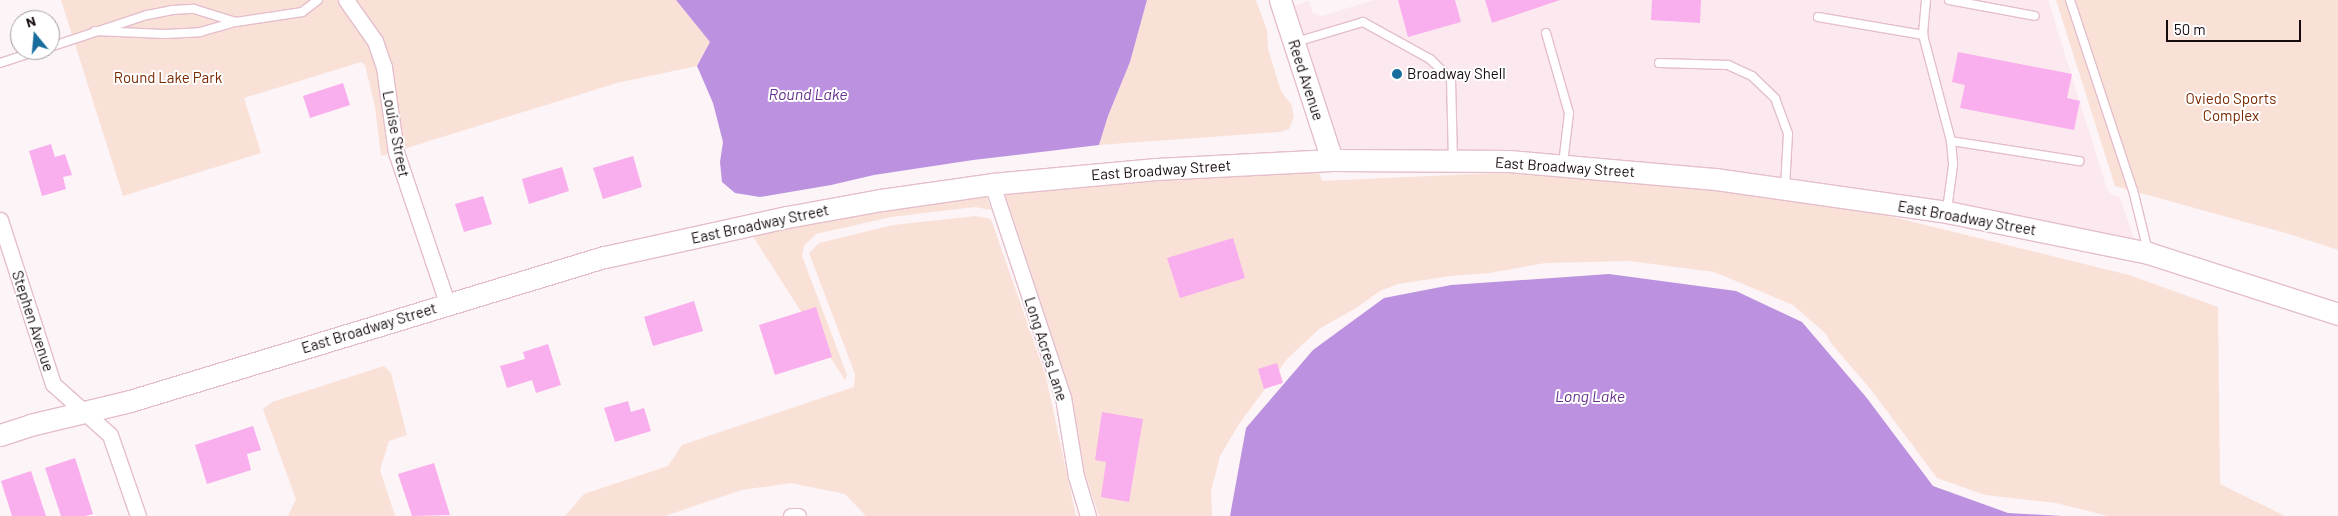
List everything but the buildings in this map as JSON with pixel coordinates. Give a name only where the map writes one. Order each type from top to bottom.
[{"type":"main road","name":"Reed Avenue","points":[[1280,0],[1332,160]]},
{"type":"main road","name":"East Broadway Street","points":[[0,435],[83,412],[130,402],[605,257],[768,221],[881,200],[992,184],[1156,169],[1332,160],[1509,161],[1716,179],[1947,212],[2148,253],[2338,314]]},
{"type":"street","name":"Louise Street","points":[[346,0],[375,41],[384,67],[396,152],[446,304]]},
{"type":"street","name":"Long Acres Lane","points":[[992,184],[1063,397],[1076,476],[1088,516]]},
{"type":"street","name":"Stephen Avenue","points":[[0,220],[54,384],[110,435],[138,516]]},
{"type":"street","points":[[791,516],[798,516]]},
{"type":"lane","points":[[95,31],[165,34],[200,32],[236,22],[302,12],[318,0]]},
{"type":"lane","points":[[1926,0],[1923,35],[1951,141],[1953,165],[1947,212]]},
{"type":"lane","points":[[1949,0],[2035,16]]},
{"type":"lane","points":[[2070,0],[2133,190],[2148,253]]},
{"type":"lane","points":[[60,43],[147,15],[172,10],[194,9],[236,22]]},
{"type":"lane","points":[[1818,17],[1923,35]]},
{"type":"lane","points":[[1294,43],[1364,22],[1430,59],[1451,78],[1453,161]]},
{"type":"lane","points":[[1546,33],[1569,113],[1563,166]]},
{"type":"lane","points":[[1659,63],[1728,65],[1752,76],[1775,98],[1788,134],[1785,189]]},
{"type":"lane","points":[[1951,141],[2079,161]]},
{"type":"shaded area","points":[[1374,0],[2048,0],[2107,189],[2111,194],[2120,197],[2134,239],[2137,240],[1338,150],[1292,6],[1309,1],[1313,13],[1322,16]]},
{"type":"green space","name":"Round Lake Park","points":[[61,0],[676,0],[710,42],[697,66],[617,83],[381,156],[375,107],[365,65],[361,62],[244,98],[261,153],[123,196]]},
{"type":"green space","points":[[1147,0],[1256,0],[1267,30],[1268,49],[1281,91],[1292,106],[1294,117],[1289,129],[1279,132],[1099,145],[1108,116],[1130,62]]},
{"type":"green space","name":"Oviedo Sports Complex","points":[[2056,0],[2338,0],[2338,250],[2289,234],[2115,186]]},
{"type":"green space","points":[[1319,172],[1322,181],[1517,172],[1716,189],[1877,213],[2129,275],[2218,307],[2220,484],[2285,516],[2108,516],[2056,503],[1985,495],[1937,478],[1872,391],[1830,342],[1826,334],[1793,305],[1714,272],[1630,261],[1545,263],[1489,273],[1450,276],[1398,284],[1380,291],[1356,308],[1319,329],[1287,359],[1239,424],[1220,456],[1211,491],[1212,516],[1099,516],[1085,474],[1071,394],[1005,194],[1157,179]]},
{"type":"green space","points":[[986,196],[991,210],[975,207],[891,217],[816,234],[804,246],[802,256],[847,375],[845,380],[752,235],[883,210]]},
{"type":"green space","points":[[976,216],[991,219],[1046,377],[1076,516],[866,516],[845,494],[791,483],[742,490],[665,516],[565,516],[584,494],[668,466],[682,445],[854,387],[855,374],[809,253],[819,243],[893,225]]},
{"type":"green space","points":[[384,366],[391,373],[407,435],[389,441],[380,470],[395,516],[288,516],[296,499],[263,409],[272,402]]},
{"type":"water","name":"Round Lake","points":[[676,0],[1147,0],[1130,62],[1108,116],[1099,145],[973,160],[874,175],[831,185],[760,197],[735,193],[722,182],[720,162],[723,142],[713,103],[697,66],[710,42]]},
{"type":"water","name":"Long Lake","points":[[1609,274],[1736,291],[1802,322],[1866,397],[1933,486],[2008,513],[2063,516],[1230,516],[1246,428],[1313,350],[1384,298],[1451,285]]},
{"type":"place","name":"Broadway Shell","points":[[1397,74]]}]
